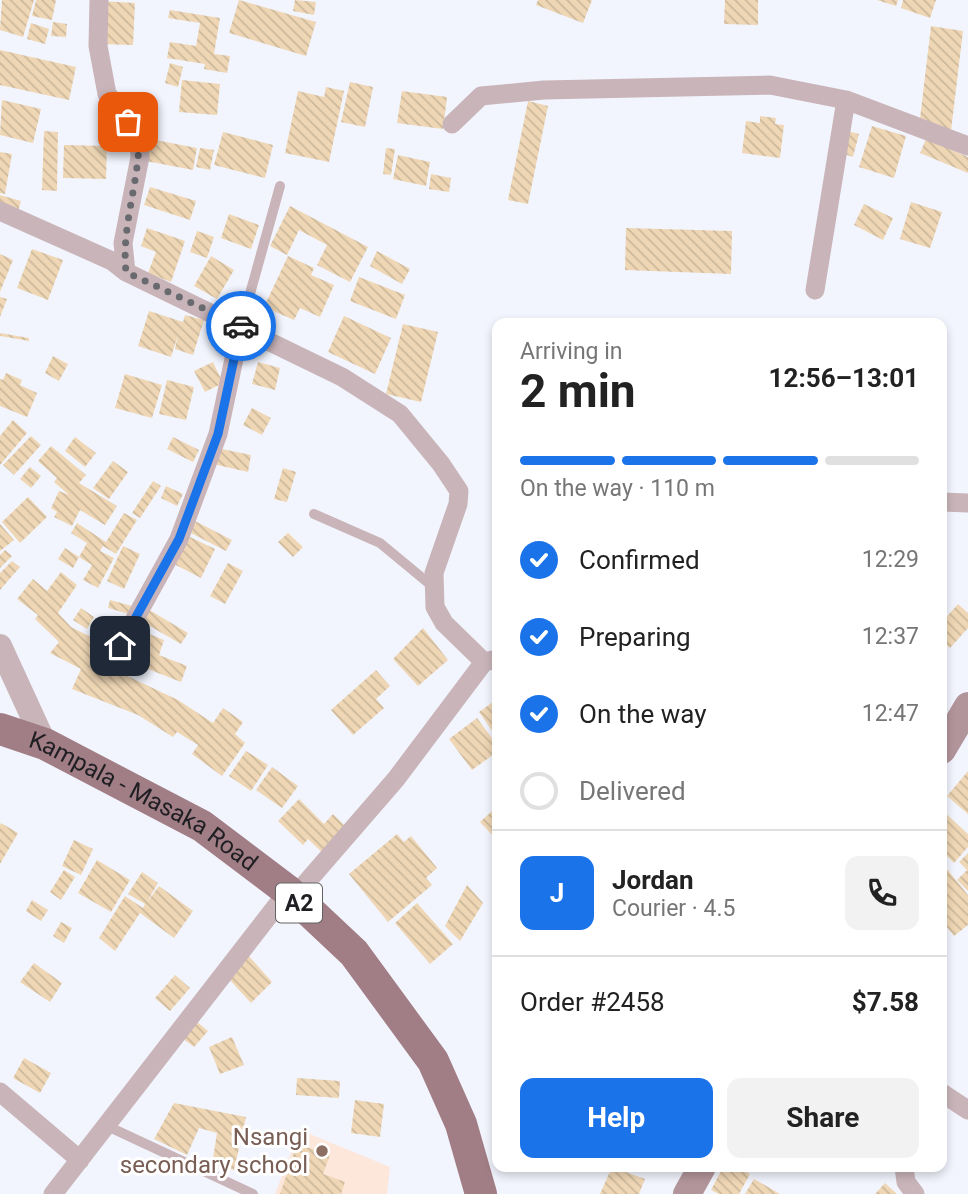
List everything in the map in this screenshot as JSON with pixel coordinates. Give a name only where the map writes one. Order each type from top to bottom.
[{"type":"main road","points":[[947,742],[968,706]]},
{"type":"main road","name":"Kampala - Masaka Road","points":[[0,729],[45,744],[202,826],[290,895],[354,953],[433,1061],[461,1124],[481,1194]]},
{"type":"main road","points":[[687,1194],[699,1172]]},
{"type":"street","points":[[99,0],[98,46],[107,94],[139,134],[140,157],[123,243],[126,272]]},
{"type":"street","points":[[452,124],[481,96],[544,90],[770,85],[846,100],[968,146]]},
{"type":"street","points":[[815,290],[846,100]]},
{"type":"street","points":[[0,211],[112,261],[126,272],[242,326],[391,406],[441,464],[459,491],[432,586],[435,607],[444,624],[491,660],[396,779],[290,895],[105,1125],[53,1194]]},
{"type":"street","points":[[120,646],[179,539],[218,434],[242,326]]},
{"type":"street","points":[[947,502],[968,503]]},
{"type":"street","points":[[0,646],[45,744]]},
{"type":"street","points":[[0,1092],[80,1160]]},
{"type":"street","points":[[947,1099],[968,1110]]},
{"type":"street","points":[[905,1172],[906,1182],[915,1194]]},
{"type":"lane","points":[[242,326],[280,186]]},
{"type":"lane","points":[[314,514],[380,543],[432,586]]},
{"type":"lane","points":[[105,1125],[253,1194]]},
{"type":"shaded area","name":"Nsangi secondary school","points":[[300,1130],[390,1167],[387,1194],[275,1194]]},
{"type":"building","points":[[2,0],[34,0],[23,37],[0,30]]},
{"type":"building","points":[[36,0],[56,0],[52,20],[32,16]]},
{"type":"building","points":[[239,0],[316,22],[306,56],[229,33]]},
{"type":"building","points":[[295,0],[316,2],[314,15],[293,11]]},
{"type":"building","points":[[538,0],[592,0],[583,23],[536,5]]},
{"type":"building","points":[[725,0],[758,0],[758,25],[724,24]]},
{"type":"building","points":[[877,0],[898,0],[896,6]]},
{"type":"building","points":[[903,0],[936,0],[930,18],[901,8]]},
{"type":"building","points":[[100,1],[135,3],[133,45],[98,44]]},
{"type":"building","points":[[170,10],[220,18],[214,54],[230,56],[227,73],[204,69],[205,64],[167,58],[170,42],[196,46],[200,23],[168,18]]},
{"type":"building","points":[[53,22],[67,24],[66,37],[51,36]]},
{"type":"building","points":[[31,23],[49,29],[45,44],[27,39]]},
{"type":"building","points":[[931,26],[963,31],[951,131],[919,127]]},
{"type":"building","points":[[0,50],[76,67],[69,100],[0,85]]},
{"type":"building","points":[[170,63],[183,67],[178,87],[165,83]]},
{"type":"building","points":[[182,80],[220,84],[217,115],[179,112]]},
{"type":"building","points":[[350,82],[373,87],[365,127],[341,122]]},
{"type":"building","points":[[326,87],[344,91],[329,162],[285,153],[298,91],[324,97]]},
{"type":"building","points":[[402,91],[447,97],[443,129],[397,123]]},
{"type":"building","points":[[2,100],[41,109],[33,143],[0,135]]},
{"type":"building","points":[[528,101],[548,106],[528,204],[508,200]]},
{"type":"building","points":[[760,116],[776,118],[775,124],[784,125],[780,158],[742,153],[746,121],[760,123]]},
{"type":"building","points":[[872,126],[906,136],[894,178],[859,167]]},
{"type":"building","points":[[844,130],[859,134],[853,157],[838,152]]},
{"type":"building","points":[[44,131],[58,132],[57,191],[42,190]]},
{"type":"building","points":[[223,132],[273,145],[265,178],[214,165]]},
{"type":"building","points":[[150,139],[197,148],[193,170],[146,161]]},
{"type":"building","points":[[926,139],[968,157],[968,173],[920,153]]},
{"type":"building","points":[[64,145],[107,146],[106,179],[63,178]]},
{"type":"building","points":[[200,148],[214,150],[210,170],[196,167]]},
{"type":"building","points":[[386,148],[395,149],[391,175],[383,174]]},
{"type":"building","points":[[0,152],[12,154],[5,194],[0,193]]},
{"type":"building","points":[[398,155],[430,162],[426,186],[393,179]]},
{"type":"building","points":[[431,174],[451,178],[449,192],[429,189]]},
{"type":"building","points":[[150,187],[196,201],[190,220],[144,205]]},
{"type":"building","points":[[0,195],[21,201],[17,215],[0,210]]},
{"type":"building","points":[[911,202],[942,212],[930,248],[900,239]]},
{"type":"building","points":[[864,204],[893,218],[883,240],[854,225]]},
{"type":"building","points":[[290,206],[368,247],[350,282],[317,265],[327,245],[299,230],[287,255],[270,246]]},
{"type":"building","points":[[229,214],[259,225],[251,249],[221,238]]},
{"type":"building","points":[[147,228],[185,241],[171,282],[148,273],[156,252],[141,246]]},
{"type":"building","points":[[626,228],[732,231],[731,274],[625,270]]},
{"type":"building","points":[[197,231],[214,237],[207,258],[190,252]]},
{"type":"building","points":[[32,249],[63,260],[48,300],[17,288]]},
{"type":"building","points":[[377,251],[410,269],[402,284],[370,266]]},
{"type":"building","points":[[0,254],[13,260],[0,292]]},
{"type":"building","points":[[211,256],[234,270],[217,299],[194,286]]},
{"type":"building","points":[[288,256],[314,268],[311,275],[334,285],[320,317],[300,308],[294,320],[264,307]]},
{"type":"building","points":[[359,277],[405,295],[396,319],[350,301]]},
{"type":"building","points":[[0,297],[7,299],[0,317]]},
{"type":"building","points":[[149,311],[183,322],[185,315],[204,320],[193,355],[175,349],[178,335],[171,357],[138,346]]},
{"type":"building","points":[[344,316],[391,338],[375,374],[328,352]]},
{"type":"building","points":[[403,324],[438,332],[421,402],[386,394]]},
{"type":"building","points":[[0,333],[29,338],[29,341],[0,336]]},
{"type":"building","points":[[53,356],[68,364],[59,381],[45,373]]},
{"type":"building","points":[[213,362],[223,383],[205,392],[194,371]]},
{"type":"building","points":[[258,362],[280,368],[275,390],[252,384]]},
{"type":"building","points":[[6,373],[22,380],[20,385],[37,393],[27,417],[0,406],[0,379],[3,380]]},
{"type":"building","points":[[125,374],[162,385],[152,418],[115,408]]},
{"type":"building","points":[[167,380],[194,387],[186,420],[159,414]]},
{"type":"building","points":[[252,408],[271,418],[262,435],[243,425]]},
{"type":"building","points":[[13,420],[27,433],[0,465],[0,436]]},
{"type":"building","points":[[31,436],[41,445],[14,475],[3,465]]},
{"type":"building","points":[[75,437],[96,453],[85,467],[65,451]]},
{"type":"building","points":[[173,437],[199,450],[193,462],[167,449]]},
{"type":"building","points":[[51,446],[86,475],[79,483],[117,506],[105,525],[80,510],[72,526],[54,517],[57,512],[51,508],[59,491],[69,495],[54,482],[57,478],[38,461]]},
{"type":"building","points":[[217,448],[251,455],[248,472],[213,464]]},
{"type":"building","points":[[113,461],[128,472],[109,499],[93,488]]},
{"type":"building","points":[[30,467],[41,476],[31,488],[20,479]]},
{"type":"building","points":[[283,468],[296,472],[287,502],[274,499]]},
{"type":"building","points":[[153,481],[161,486],[140,518],[132,513]]},
{"type":"building","points":[[166,486],[183,494],[177,506],[161,498]]},
{"type":"building","points":[[28,497],[47,517],[20,543],[2,522]]},
{"type":"building","points":[[124,513],[137,520],[116,554],[103,546],[100,551],[114,558],[98,588],[83,580],[92,565],[79,557],[87,543],[71,533],[77,523],[106,542]]},
{"type":"building","points":[[193,520],[232,540],[226,551],[187,531]]},
{"type":"building","points":[[0,524],[14,540],[0,551]]},
{"type":"building","points":[[288,533],[303,547],[293,557],[278,542]]},
{"type":"building","points":[[184,534],[215,549],[201,578],[170,562]]},
{"type":"building","points":[[123,546],[140,554],[124,589],[107,581]]},
{"type":"building","points":[[65,548],[79,557],[73,568],[58,559]]},
{"type":"building","points":[[5,550],[12,556],[0,568],[0,555]]},
{"type":"building","points":[[12,561],[20,567],[0,590],[0,573]]},
{"type":"building","points":[[228,563],[243,571],[225,604],[210,596]]},
{"type":"building","points":[[61,572],[77,585],[58,613],[71,627],[95,639],[91,647],[96,638],[111,646],[102,664],[178,700],[213,723],[223,708],[243,722],[235,734],[245,743],[222,776],[192,754],[198,745],[177,732],[173,737],[138,715],[72,689],[81,669],[50,653],[59,642],[35,619],[38,615],[17,599],[33,579],[47,591]]},
{"type":"building","points":[[110,600],[132,606],[129,614],[108,608]]},
{"type":"building","points":[[958,604],[968,613],[968,628],[950,648],[947,645],[947,616]]},
{"type":"building","points":[[81,608],[94,617],[87,629],[73,620]]},
{"type":"building","points":[[146,608],[188,633],[181,644],[139,620]]},
{"type":"building","points":[[132,627],[164,640],[159,655],[187,666],[181,682],[120,658]]},
{"type":"building","points":[[423,628],[448,660],[418,686],[393,659]]},
{"type":"building","points":[[376,670],[390,686],[376,699],[384,708],[353,735],[331,710]]},
{"type":"building","points":[[492,703],[492,731],[479,712]]},
{"type":"building","points":[[477,718],[492,738],[492,756],[472,770],[449,739]]},
{"type":"building","points":[[246,751],[268,765],[251,791],[229,776]]},
{"type":"building","points":[[272,767],[298,786],[282,808],[256,790]]},
{"type":"building","points":[[968,771],[968,814],[947,796]]},
{"type":"building","points":[[299,799],[324,824],[333,814],[344,825],[326,856],[308,839],[303,845],[278,821]]},
{"type":"building","points":[[492,811],[492,835],[480,822]]},
{"type":"building","points":[[947,815],[968,834],[968,847],[954,863],[947,856]]},
{"type":"building","points":[[1,823],[18,833],[0,864],[0,825]]},
{"type":"building","points":[[397,834],[404,842],[411,836],[437,868],[426,878],[432,885],[388,922],[349,874]]},
{"type":"building","points":[[74,840],[93,849],[81,875],[62,866]]},
{"type":"building","points":[[968,853],[968,891],[957,880],[967,870],[959,862]]},
{"type":"building","points":[[97,860],[130,880],[111,912],[78,893]]},
{"type":"building","points":[[947,869],[968,895],[968,925],[954,936],[947,927]]},
{"type":"building","points":[[64,870],[75,877],[61,900],[50,892]]},
{"type":"building","points":[[142,872],[158,883],[147,902],[159,886],[193,911],[174,938],[140,913],[115,951],[99,938],[125,896],[143,908],[145,904],[128,894]]},
{"type":"building","points":[[467,885],[483,903],[460,941],[445,926]]},
{"type":"building","points":[[32,900],[48,910],[41,921],[26,911]]},
{"type":"building","points":[[417,903],[453,944],[430,964],[395,923]]},
{"type":"building","points":[[61,922],[72,928],[64,943],[53,936]]},
{"type":"building","points":[[247,954],[272,982],[251,1003],[228,978]]},
{"type":"building","points":[[34,963],[62,983],[50,1002],[20,982]]},
{"type":"building","points":[[175,975],[190,988],[170,1011],[155,998]]},
{"type":"building","points":[[196,1021],[208,1031],[194,1047],[182,1038]]},
{"type":"building","points":[[232,1037],[244,1065],[220,1074],[209,1047]]},
{"type":"building","points":[[24,1058],[51,1073],[40,1093],[13,1078]]},
{"type":"building","points":[[297,1078],[340,1081],[339,1098],[296,1095]]},
{"type":"building","points":[[355,1100],[384,1104],[380,1137],[351,1133]]},
{"type":"building","points":[[174,1103],[246,1117],[234,1170],[212,1165],[217,1133],[199,1128],[187,1155],[154,1139]]},
{"type":"building","points":[[297,1144],[330,1155],[323,1174],[345,1182],[341,1194],[280,1194]]},
{"type":"building","points":[[610,1172],[626,1172],[645,1179],[639,1194],[600,1194]]},
{"type":"building","points":[[720,1172],[750,1174],[739,1194],[719,1194],[711,1190]]},
{"type":"building","points":[[754,1179],[780,1194],[745,1194]]},
{"type":"building","points":[[885,1183],[897,1194],[875,1194]]},
{"type":"way so far","points":[[128,122],[139,134],[140,157],[123,243],[126,272],[241,326]]},
{"type":"place","name":"Nsangi secondary school","points":[[322,1151]]},
{"type":"route","points":[[120,646],[179,539],[218,434],[241,326]]}]
